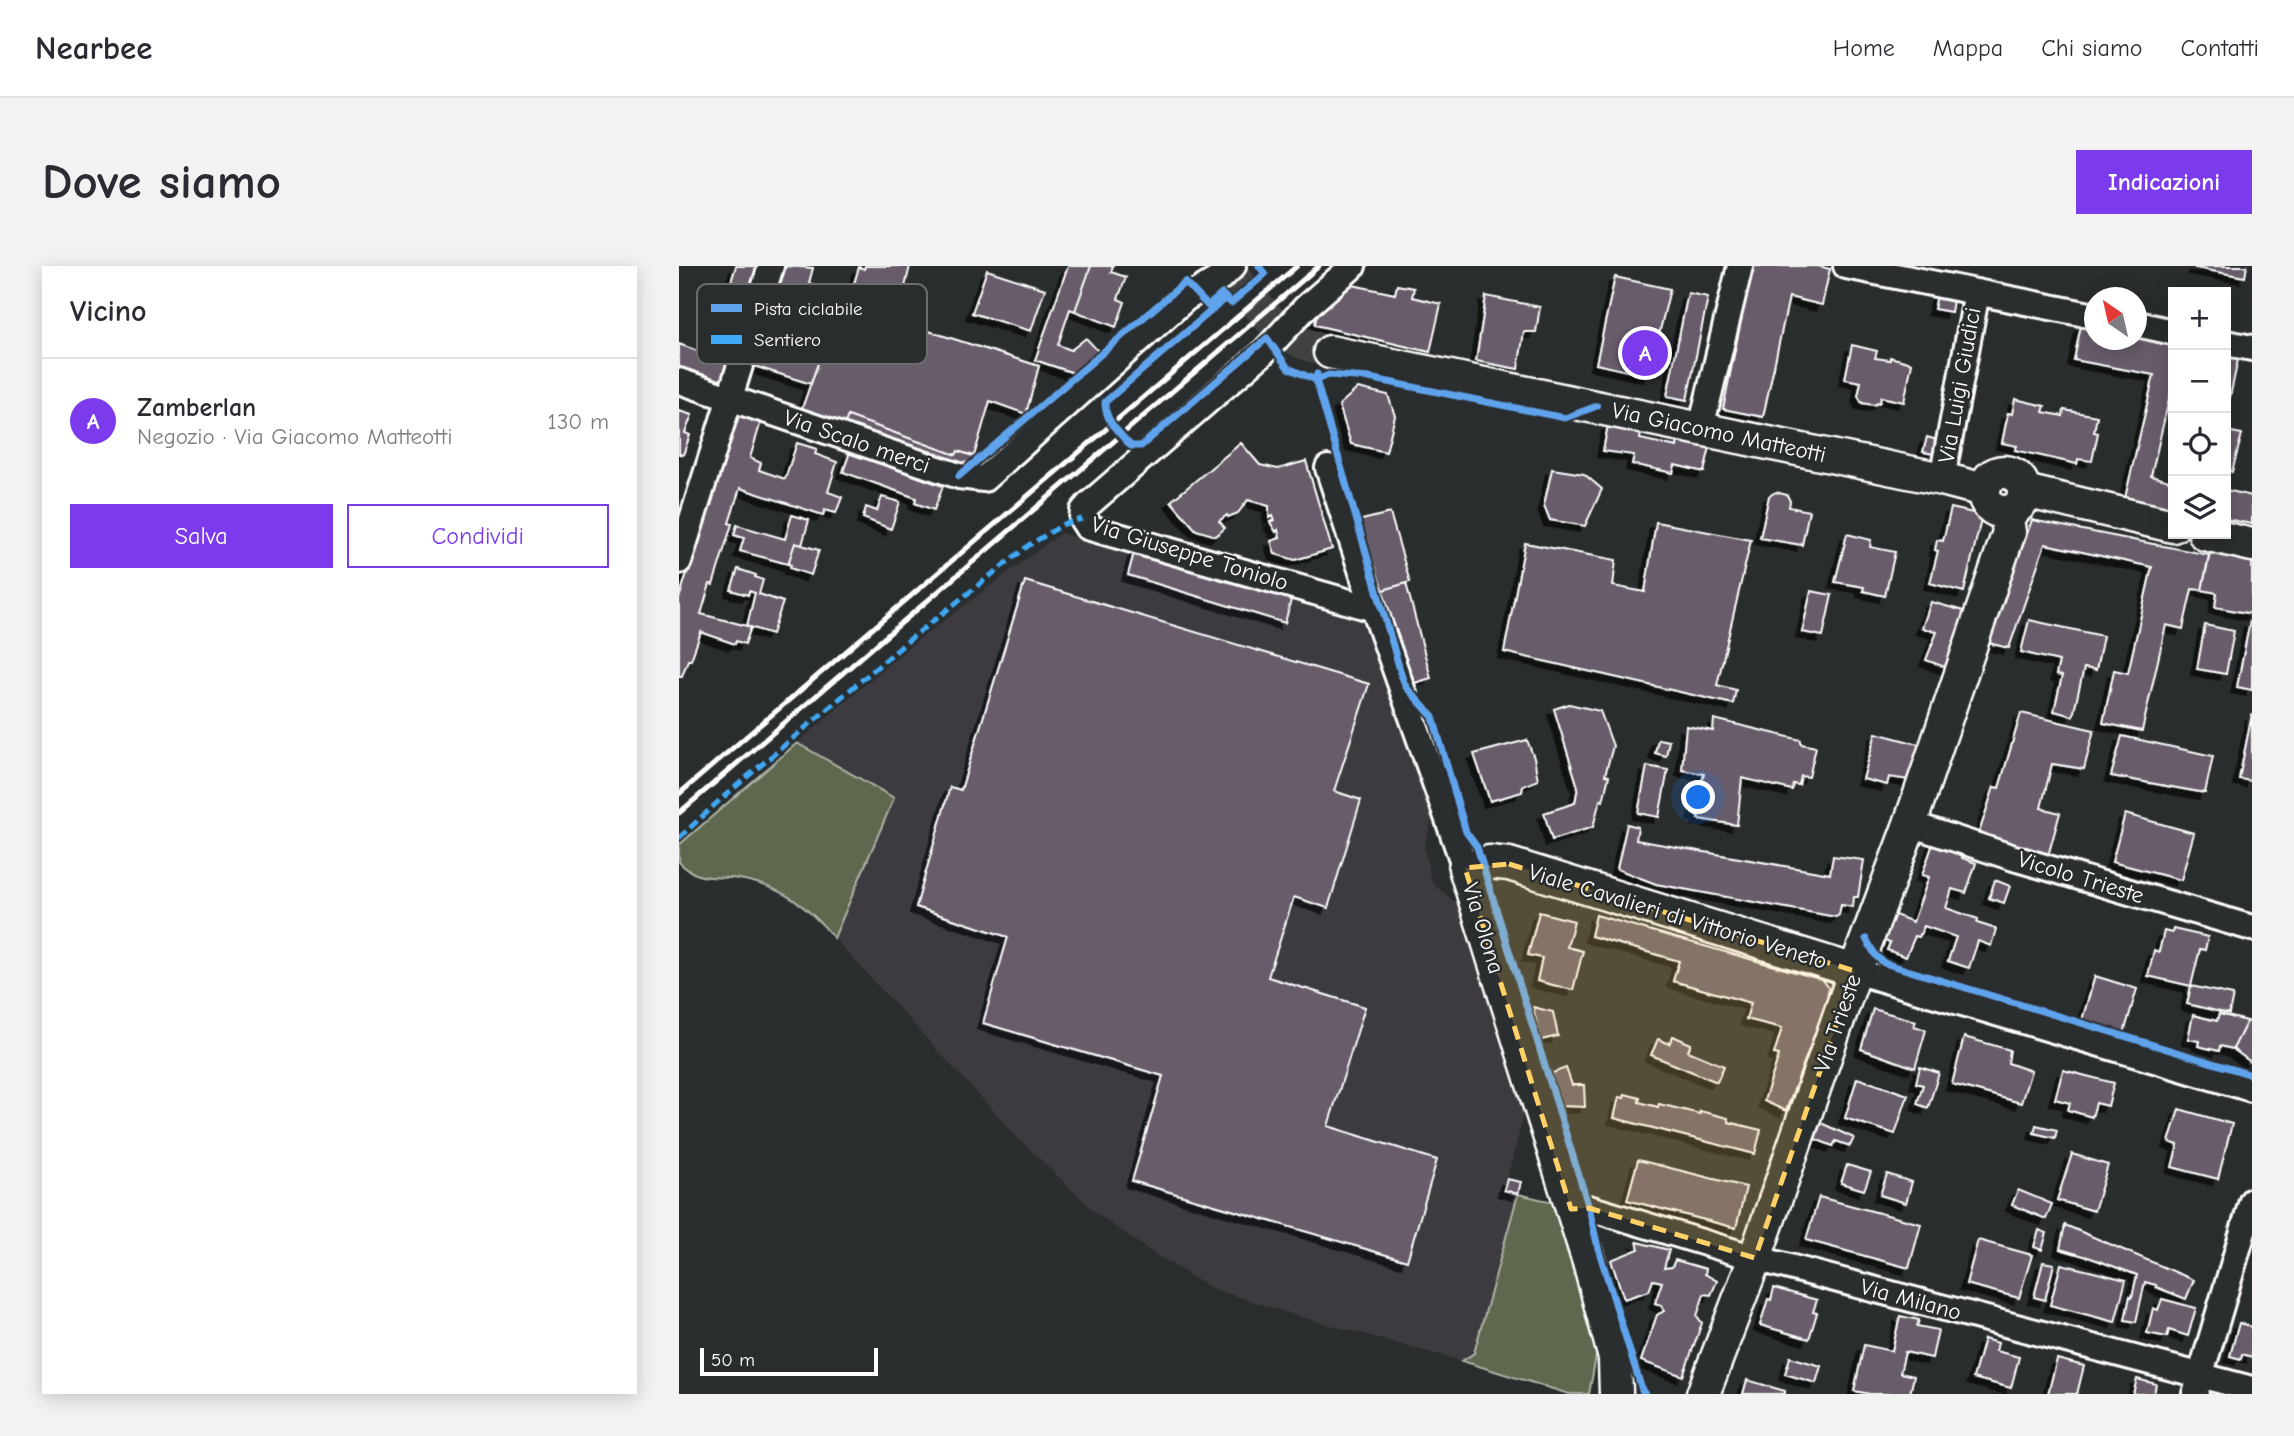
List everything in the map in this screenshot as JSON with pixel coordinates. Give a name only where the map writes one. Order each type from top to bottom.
[{"type":"street","points":[[765,284],[771,266]]},
{"type":"street","name":"Via Scalo merci","points":[[679,381],[959,476],[984,479],[1185,299],[1223,276],[1233,266]]},
{"type":"street","name":"Via Giuseppe Toniolo","points":[[1353,266],[1305,307],[1262,354],[1089,504],[1081,519],[1087,527],[1374,609]]},
{"type":"street","points":[[1701,429],[1740,266]]},
{"type":"street","points":[[1846,266],[2084,314]]},
{"type":"street","name":"Via Luigi Giudici","points":[[1942,479],[1976,292]]},
{"type":"street","points":[[2147,326],[2168,331]]},
{"type":"street","points":[[2231,344],[2252,348]]},
{"type":"street","name":"Via Giacomo Matteotti","points":[[1330,352],[1984,490],[1988,478],[2005,471],[2021,480],[2013,512]]},
{"type":"street","points":[[679,561],[741,364]]},
{"type":"street","name":"Via Olona","points":[[1328,468],[1374,609],[1465,868],[1589,1262],[1615,1357],[1616,1394]]},
{"type":"street","points":[[2013,512],[2168,526]]},
{"type":"street","name":"Via Trieste","points":[[1703,1394],[1755,1258],[1855,971],[1910,824],[2013,512]]},
{"type":"street","points":[[2226,539],[2252,545]]},
{"type":"street","name":"Vicolo Trieste","points":[[1910,824],[2014,858],[2252,928]]},
{"type":"street","name":"Viale Cavalieri di Vittorio Veneto","points":[[1465,868],[1489,862],[1509,864],[1855,971],[2252,1089]]},
{"type":"street","points":[[2197,1385],[2252,1201]]},
{"type":"street","name":"Via Milano","points":[[1571,1209],[1589,1208],[2197,1385],[2252,1390]]},
{"type":"highlighted area","points":[[1509,864],[1855,971],[1755,1258],[1589,1208],[1571,1209],[1465,868]]},
{"type":"shaded area","points":[[1061,533],[1132,555],[1135,549],[1373,621],[1433,816],[1424,848],[1432,883],[1462,908],[1525,1110],[1504,1190],[1518,1194],[1474,1354],[1462,1361],[1301,1317],[1211,1288],[1147,1249],[1097,1214],[1018,1138],[834,938],[894,798],[797,743],[910,646]]},
{"type":"green space","points":[[797,743],[894,798],[834,938],[804,907],[781,892],[739,879],[700,876],[679,862],[679,845]]},
{"type":"green space","points":[[1518,1194],[1553,1202],[1597,1351],[1589,1394],[1569,1394],[1462,1361],[1474,1353]]},
{"type":"building","points":[[736,266],[762,266],[756,284],[730,284]]},
{"type":"building","points":[[786,266],[813,268],[809,283],[812,284],[781,284]]},
{"type":"building","points":[[865,266],[910,266],[906,284],[854,284],[859,267],[864,269]]},
{"type":"building","points":[[1068,266],[1091,266],[1075,311],[1070,309],[1058,345],[1071,350],[1086,338],[1099,352],[1074,373],[1035,360]]},
{"type":"building","points":[[1091,266],[1113,266],[1111,272],[1126,277],[1118,299],[1125,302],[1116,327],[1075,311]]},
{"type":"building","points":[[1752,266],[1818,266],[1830,269],[1822,305],[1789,297],[1763,417],[1723,409]]},
{"type":"building","points":[[2195,266],[2247,266],[2245,277]]},
{"type":"building","points":[[987,270],[1045,289],[1031,331],[972,313]]},
{"type":"building","points":[[1615,277],[1670,289],[1649,376],[1596,364]]},
{"type":"building","points":[[1343,283],[1395,294],[1397,285],[1414,288],[1412,297],[1441,304],[1430,352],[1315,325],[1318,305]]},
{"type":"building","points":[[1938,291],[1954,295],[1951,312],[1934,309]]},
{"type":"building","points":[[1688,293],[1708,297],[1687,400],[1667,396]]},
{"type":"building","points":[[1486,296],[1540,307],[1536,332],[1524,332],[1518,369],[1476,361]]},
{"type":"building","points":[[2081,325],[2084,325],[2084,350],[2147,350],[2147,337],[2168,342],[2168,404],[2151,476],[2168,481],[2168,507],[2125,498],[2154,375],[2074,360]]},
{"type":"building","points":[[927,330],[1039,366],[1026,414],[990,401],[974,456],[958,451],[956,455],[848,416],[844,425],[801,411],[818,364],[927,364]]},
{"type":"building","points":[[679,344],[697,351],[697,364],[731,364],[725,383],[679,367]]},
{"type":"building","points":[[1852,345],[1877,351],[1875,358],[1890,360],[1890,357],[1912,363],[1904,402],[1881,397],[1880,402],[1874,405],[1862,403],[1858,396],[1861,382],[1845,379]]},
{"type":"building","points":[[2231,354],[2239,355],[2231,393]]},
{"type":"building","points":[[755,364],[818,364],[811,384],[754,366]]},
{"type":"building","points":[[1358,388],[1388,395],[1395,416],[1386,452],[1351,444],[1339,405]]},
{"type":"building","points":[[2015,399],[2045,406],[2043,412],[2063,416],[2064,410],[2097,416],[2094,432],[2098,433],[2092,461],[2078,459],[2077,464],[2015,450],[2017,446],[2002,443],[2008,413],[2012,414]]},
{"type":"building","points":[[738,408],[763,415],[750,458],[761,463],[759,470],[785,479],[797,443],[817,449],[815,454],[837,462],[828,492],[842,497],[836,513],[825,510],[823,515],[740,488],[729,523],[732,524],[701,614],[751,627],[745,644],[736,641],[735,644],[701,632],[691,660],[688,660],[682,676],[679,676],[679,599],[722,460],[724,461]]},
{"type":"building","points":[[679,411],[692,415],[685,433],[690,435],[683,455],[679,454]]},
{"type":"building","points":[[848,416],[956,455],[958,451],[976,457],[962,469],[844,425]]},
{"type":"building","points":[[1608,425],[1641,432],[1640,439],[1677,447],[1678,439],[1710,447],[1704,472],[1675,465],[1673,473],[1632,464],[1634,455],[1603,451]]},
{"type":"building","points":[[2231,432],[2242,434],[2231,472]]},
{"type":"building","points":[[1927,437],[1937,440],[1934,454],[1923,452]]},
{"type":"building","points":[[1241,443],[1260,465],[1278,469],[1306,461],[1332,549],[1295,560],[1275,554],[1271,541],[1280,538],[1278,530],[1276,532],[1270,522],[1274,520],[1273,516],[1269,518],[1269,506],[1248,500],[1238,513],[1228,517],[1227,515],[1219,521],[1225,528],[1216,536],[1196,530],[1171,501]]},
{"type":"building","points":[[850,452],[943,486],[934,510],[915,503],[916,498],[843,472]]},
{"type":"building","points":[[1552,469],[1584,474],[1602,489],[1585,526],[1550,520],[1544,505]]},
{"type":"building","points":[[2231,491],[2252,496],[2252,524],[2231,520]]},
{"type":"building","points":[[1776,492],[1787,495],[1789,507],[1809,511],[1802,545],[1760,538],[1769,496]]},
{"type":"building","points":[[882,497],[900,502],[891,529],[863,518],[866,507],[877,511]]},
{"type":"building","points":[[1951,508],[1982,515],[1964,592],[1930,583],[1938,551],[1935,550],[1937,540],[1943,541]]},
{"type":"building","points":[[1390,513],[1410,582],[1380,591],[1358,521]]},
{"type":"building","points":[[792,515],[809,520],[802,545],[795,543],[788,564],[740,551],[744,538],[734,535],[737,525],[785,539]]},
{"type":"building","points":[[2032,520],[2209,555],[2202,590],[2192,589],[2183,629],[2166,625],[2142,731],[2103,723],[2114,670],[2128,673],[2152,567],[2045,544],[2009,648],[1988,643]]},
{"type":"building","points":[[1656,522],[1751,540],[1717,685],[1736,690],[1733,704],[1504,652],[1525,543],[1616,560],[1613,586],[1645,592]]},
{"type":"building","points":[[1847,534],[1871,540],[1870,547],[1895,552],[1885,596],[1863,591],[1864,587],[1835,582]]},
{"type":"building","points":[[795,543],[819,550],[811,575],[790,568],[791,565],[788,564]]},
{"type":"building","points":[[1135,549],[1292,596],[1285,623],[1128,575]]},
{"type":"building","points":[[2210,553],[2252,561],[2252,614],[2215,607],[2217,593],[2202,590]]},
{"type":"building","points":[[738,569],[763,580],[759,594],[783,602],[772,634],[747,626],[755,593],[749,591],[748,595],[731,590]]},
{"type":"building","points":[[1025,581],[1369,684],[1334,791],[1361,800],[1328,908],[1294,897],[1268,977],[1365,1007],[1328,1126],[1437,1160],[1407,1261],[1132,1181],[1163,1076],[983,1023],[1008,937],[916,907],[950,787],[961,790]]},
{"type":"building","points":[[1406,583],[1431,678],[1408,685],[1380,591]]},
{"type":"building","points":[[1811,591],[1832,595],[1823,636],[1802,632]]},
{"type":"building","points":[[1931,602],[1971,613],[1950,669],[1926,660],[1937,632],[1922,628]]},
{"type":"building","points":[[2029,620],[2103,636],[2096,670],[2084,668],[2073,716],[2054,711],[2062,676],[2056,675],[2059,661],[2021,652]]},
{"type":"building","points":[[2250,621],[2252,622],[2252,690],[2237,687]]},
{"type":"building","points":[[2205,625],[2234,631],[2226,674],[2197,669]]},
{"type":"building","points":[[1569,704],[1600,711],[1613,746],[1605,775],[1609,776],[1603,801],[1600,800],[1593,827],[1552,840],[1544,813],[1575,803],[1578,787],[1554,709]]},
{"type":"building","points":[[2021,713],[2094,730],[2084,769],[2052,764],[2041,808],[2060,813],[2048,856],[1978,836],[1994,787],[1999,788]]},
{"type":"building","points":[[2252,714],[2252,781],[2239,779]]},
{"type":"building","points":[[1714,719],[1801,740],[1801,744],[1816,747],[1809,777],[1801,776],[1799,785],[1793,784],[1792,790],[1742,778],[1737,825],[1698,819],[1699,816],[1693,814],[1704,774],[1682,770],[1686,726],[1713,731]]},
{"type":"building","points":[[1876,733],[1921,745],[1909,780],[1889,777],[1887,785],[1863,779]]},
{"type":"building","points":[[2122,736],[2213,756],[2205,793],[2111,776]]},
{"type":"building","points":[[1658,739],[1669,741],[1666,756],[1655,753]]},
{"type":"building","points":[[1527,740],[1538,780],[1523,786],[1522,792],[1490,801],[1474,754]]},
{"type":"building","points":[[1647,766],[1668,770],[1659,817],[1638,813]]},
{"type":"building","points":[[2125,814],[2194,833],[2181,880],[2112,862]]},
{"type":"building","points":[[1627,824],[1638,827],[1636,840],[1830,874],[1833,856],[1864,860],[1858,897],[1854,897],[1853,907],[1841,905],[1836,917],[1656,884],[1617,869]]},
{"type":"building","points":[[1935,838],[1965,850],[1962,858],[1976,863],[1966,893],[1952,889],[1946,908],[1978,919],[1977,923],[1996,929],[1991,946],[1978,941],[1969,968],[1948,961],[1956,937],[1924,926],[1919,937],[1915,936],[1906,957],[1887,950],[1890,943],[1880,939],[1890,913],[1913,922],[1929,877],[1922,875]]},
{"type":"building","points":[[1995,880],[2010,886],[2004,903],[1989,898]]},
{"type":"building","points":[[1539,912],[1574,921],[1567,947],[1583,951],[1573,990],[1537,981],[1542,958],[1528,955]]},
{"type":"building","points":[[1596,915],[1823,980],[1829,988],[1825,1006],[1786,1111],[1764,1101],[1779,1055],[1774,1054],[1782,1028],[1746,1019],[1751,1003],[1673,981],[1679,961],[1591,936]]},
{"type":"building","points":[[2173,929],[2208,937],[2205,950],[2200,949],[2191,986],[2148,976],[2154,950],[2159,952],[2164,931],[2172,933]]},
{"type":"building","points":[[2095,976],[2137,989],[2124,1033],[2082,1020]]},
{"type":"building","points":[[2191,986],[2233,995],[2229,1014],[2187,1004]]},
{"type":"building","points":[[1533,1007],[1553,1012],[1558,1036],[1541,1040]]},
{"type":"building","points":[[1873,1009],[1916,1021],[1914,1026],[1926,1030],[1915,1068],[1861,1049]]},
{"type":"building","points":[[2219,1014],[2247,1021],[2233,1049],[2220,1046],[2219,1051],[2198,1046],[2199,1041],[2188,1039],[2193,1015],[2217,1021]]},
{"type":"building","points":[[2247,1021],[2252,1023],[2252,1063],[2233,1049]]},
{"type":"building","points":[[1673,1036],[1691,1044],[1688,1051],[1724,1066],[1717,1082],[1651,1055],[1658,1039],[1669,1044]]},
{"type":"building","points":[[1964,1037],[2010,1050],[2008,1063],[2031,1071],[2021,1103],[1952,1084]]},
{"type":"building","points":[[1920,1067],[1939,1073],[1928,1108],[1917,1104],[1923,1085],[1916,1083]]},
{"type":"building","points":[[1566,1068],[1572,1085],[1584,1085],[1585,1107],[1562,1106],[1552,1073]]},
{"type":"building","points":[[2063,1070],[2114,1083],[2108,1106],[2096,1103],[2092,1117],[2068,1110],[2070,1103],[2055,1099]]},
{"type":"building","points":[[1857,1078],[1908,1095],[1895,1134],[1845,1118]]},
{"type":"building","points":[[1625,1094],[1640,1098],[1639,1102],[1700,1114],[1700,1111],[1728,1118],[1728,1122],[1761,1130],[1755,1154],[1614,1118],[1619,1097],[1624,1098]]},
{"type":"building","points":[[2179,1109],[2232,1124],[2218,1179],[2172,1167],[2178,1145],[2169,1142]]},
{"type":"building","points":[[1821,1123],[1854,1138],[1850,1146],[1836,1141],[1833,1146],[1815,1139]]},
{"type":"building","points":[[2036,1125],[2057,1130],[2055,1138],[2034,1133]]},
{"type":"building","points":[[2072,1154],[2108,1165],[2094,1211],[2057,1200]]},
{"type":"building","points":[[1638,1160],[1746,1187],[1736,1228],[1627,1200]]},
{"type":"building","points":[[1847,1165],[1871,1172],[1864,1190],[1841,1183]]},
{"type":"building","points":[[1887,1174],[1912,1182],[1906,1203],[1880,1195]]},
{"type":"building","points":[[1507,1179],[1521,1182],[1518,1194],[1504,1190]]},
{"type":"building","points":[[2018,1190],[2052,1204],[2046,1219],[2012,1205]]},
{"type":"building","points":[[1819,1197],[1921,1224],[1909,1268],[1806,1240]]},
{"type":"building","points":[[2065,1225],[2194,1280],[2186,1299],[2145,1282],[2136,1322],[2125,1320],[2137,1275],[2060,1249]]},
{"type":"building","points":[[2039,1230],[2047,1233],[2042,1250],[2034,1247]]},
{"type":"building","points":[[1978,1240],[2032,1255],[2019,1298],[1966,1284]]},
{"type":"building","points":[[1637,1242],[1669,1250],[1664,1268],[1672,1267],[1675,1260],[1706,1269],[1705,1274],[1717,1281],[1711,1295],[1704,1294],[1697,1316],[1702,1323],[1683,1376],[1641,1361],[1657,1315],[1664,1311],[1661,1305],[1655,1303],[1662,1282],[1653,1280],[1649,1291],[1624,1299],[1611,1260],[1639,1249]]},
{"type":"building","points":[[2043,1262],[2054,1264],[2045,1300],[2034,1297]]},
{"type":"building","points":[[2061,1264],[2126,1280],[2115,1322],[2050,1305]]},
{"type":"building","points":[[1774,1288],[1817,1300],[1813,1312],[1817,1313],[1809,1339],[1760,1325]]},
{"type":"building","points":[[2162,1299],[2196,1308],[2188,1336],[2169,1330],[2167,1337],[2147,1333],[2153,1308],[2158,1310]]},
{"type":"building","points":[[1900,1316],[1919,1320],[1917,1326],[1938,1330],[1932,1358],[1905,1352],[1900,1373],[1914,1376],[1910,1394],[1870,1394],[1854,1391],[1864,1345],[1892,1351]]},
{"type":"building","points":[[2239,1323],[2252,1327],[2252,1357],[2242,1354],[2241,1359],[2230,1356]]},
{"type":"building","points":[[1984,1339],[1998,1343],[1996,1351],[2019,1357],[2011,1388],[1973,1378]]},
{"type":"building","points":[[1790,1357],[1821,1366],[1816,1383],[1785,1374]]},
{"type":"building","points":[[2057,1359],[2084,1366],[2077,1394],[2048,1394]]},
{"type":"building","points":[[2137,1379],[2156,1384],[2154,1394],[2133,1394]]},
{"type":"building","points":[[1747,1380],[1785,1391],[1785,1394],[1743,1394]]},
{"type":"tunnel","points":[[1225,266],[1280,329],[1293,338],[1330,352]]},
{"type":"railway","points":[[679,794],[1297,266]]},
{"type":"railway","points":[[679,813],[1319,266]]},
{"type":"marked path","points":[[679,838],[721,799],[909,640],[1029,545],[1064,524],[1082,519]]},
{"type":"cycle path","points":[[959,476],[1185,282],[1208,306],[1222,294],[1231,303],[1265,274],[1259,266]]},
{"type":"cycle path","points":[[1226,298],[1105,402],[1110,421],[1131,446],[1141,446],[1267,338],[1288,368],[1316,380],[1329,375],[1369,378],[1565,418],[1597,406]]},
{"type":"cycle path","points":[[1317,374],[1316,380],[1402,677],[1406,687],[1433,717],[1466,832],[1477,847],[1645,1394]]},
{"type":"cycle path","points":[[1866,939],[1876,956],[1884,963],[2252,1075]]},
{"type":"place","name":"Zamberlan","points":[[1645,353]]}]
